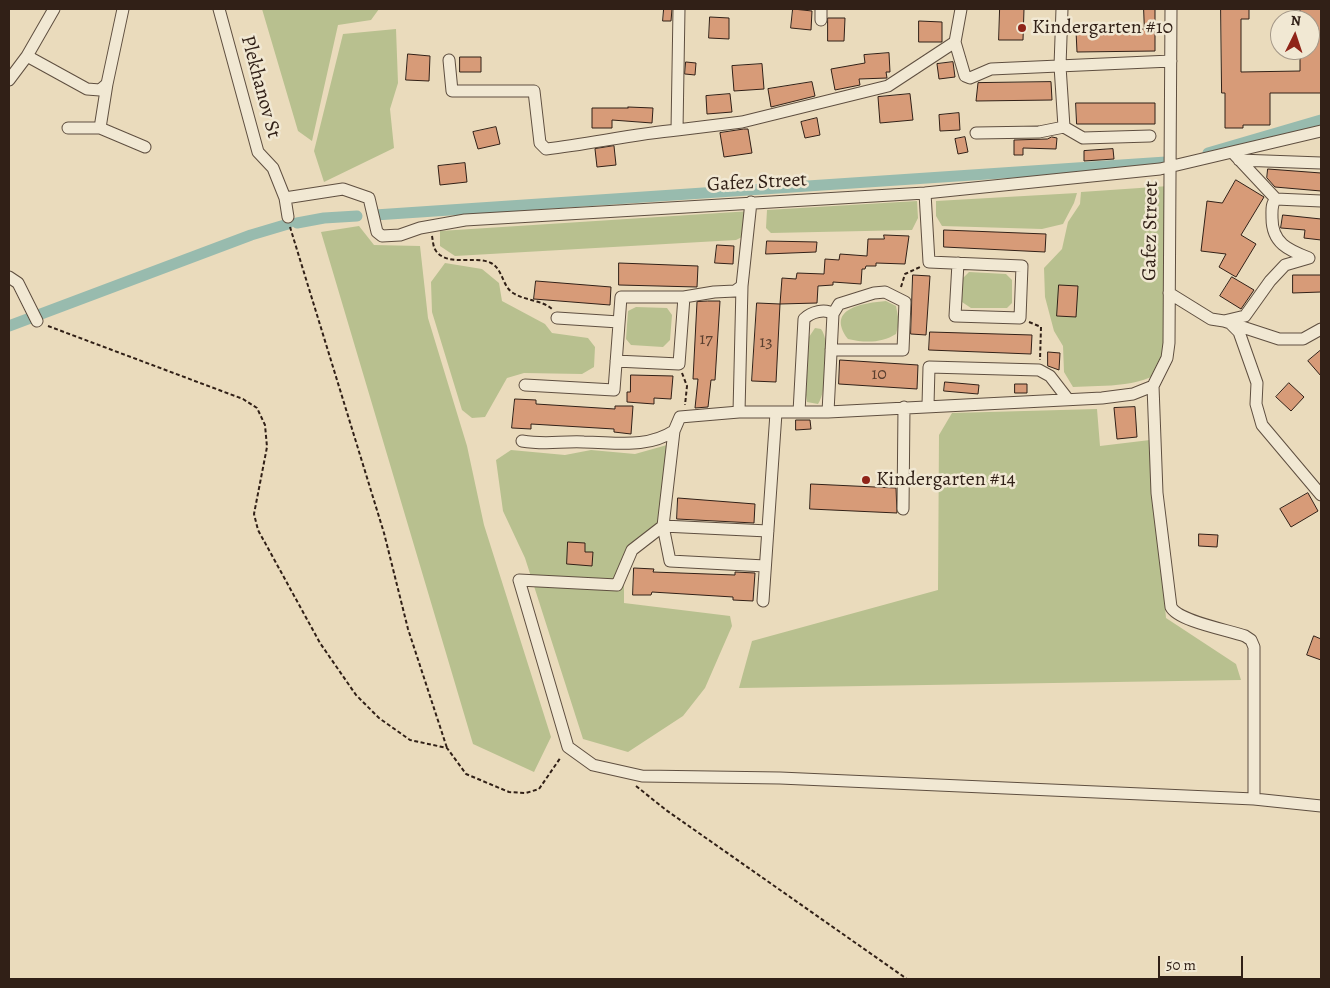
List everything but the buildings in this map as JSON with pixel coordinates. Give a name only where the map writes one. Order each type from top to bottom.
[{"type":"street","points":[[9,80],[27,56],[54,9]]},
{"type":"street","points":[[100,128],[123,9]]},
{"type":"street","name":"Plekhanov St","points":[[218,9],[258,152],[273,168],[285,198],[288,217]]},
{"type":"street","points":[[677,130],[679,9]]},
{"type":"street","points":[[961,9],[955,42],[965,76],[970,78],[991,69],[1171,61]]},
{"type":"street","points":[[1062,9],[1060,66],[1064,127]]},
{"type":"street","points":[[1170,9],[1171,166],[1236,157],[1321,131]]},
{"type":"street","points":[[448,60],[452,91],[534,91],[540,142],[546,149],[630,135],[742,122],[888,86],[955,42]]},
{"type":"street","points":[[27,56],[87,89],[100,90],[107,84]]},
{"type":"street","points":[[976,133],[1039,132],[1064,127],[1083,138],[1150,136]]},
{"type":"street","points":[[68,128],[100,128],[145,147]]},
{"type":"street","points":[[1236,157],[1321,163]]},
{"type":"street","points":[[1236,157],[1276,198],[1321,201]]},
{"type":"street","name":"Gafez Street","points":[[285,198],[343,189],[370,198],[377,232],[382,236],[400,235],[420,228],[465,220],[925,193],[1160,169],[1171,166],[1170,343],[1167,358],[1153,386]]},
{"type":"street","points":[[925,193],[929,262],[958,263],[1022,266],[1020,318],[956,316],[958,263]]},
{"type":"street","points":[[1276,198],[1272,203],[1272,230],[1279,242],[1292,252],[1315,258]]},
{"type":"street","points":[[739,412],[742,286],[751,202]]},
{"type":"street","points":[[1228,322],[1245,316],[1270,280],[1285,266],[1315,258]]},
{"type":"street","points":[[9,277],[18,283],[37,321]]},
{"type":"street","points":[[525,385],[614,390],[621,297],[684,297],[735,291],[742,286]]},
{"type":"street","points":[[828,412],[831,350],[833,314],[839,304],[852,299],[885,292],[897,296],[905,302],[903,350],[895,352],[831,350]]},
{"type":"street","points":[[1169,293],[1211,319],[1228,322],[1280,339],[1303,339],[1321,329]]},
{"type":"street","points":[[616,361],[678,364],[684,297]]},
{"type":"street","points":[[799,412],[804,319],[808,315],[822,311],[829,311],[833,314]]},
{"type":"street","points":[[557,318],[619,322]]},
{"type":"street","points":[[1228,322],[1239,332],[1257,383],[1256,404],[1262,425],[1321,495]]},
{"type":"street","points":[[928,405],[929,367],[1040,370],[1050,376],[1067,398]]},
{"type":"street","points":[[765,566],[670,562],[663,526],[674,431],[680,417],[739,412],[828,412],[1133,394],[1153,386],[1157,493],[1171,607],[1174,613],[1184,618],[1244,636],[1250,640],[1254,647],[1254,799]]},
{"type":"street","points":[[904,407],[904,509]]},
{"type":"street","points":[[763,601],[776,413]]},
{"type":"street","points":[[522,441],[543,445],[581,442],[635,444],[660,440],[674,431]]},
{"type":"street","points":[[768,531],[663,526],[632,550],[617,586],[519,580],[568,747],[592,765],[642,776],[780,778],[1254,799],[1321,806]]},
{"type":"path","points":[[420,228],[430,233],[435,250],[441,256],[454,259],[487,261],[494,264],[506,288],[527,299],[548,305],[554,311],[557,318]]},
{"type":"path","points":[[292,235],[384,533],[408,629],[447,748],[466,774],[509,792],[526,793],[539,789],[568,747]]},
{"type":"path","points":[[897,296],[905,274],[929,262]]},
{"type":"path","points":[[1020,318],[1041,327],[1040,370]]},
{"type":"path","points":[[37,321],[243,398],[257,408],[265,426],[267,447],[254,514],[258,530],[320,643],[356,695],[378,718],[410,740],[447,748]]},
{"type":"path","points":[[678,364],[687,386],[685,405],[691,416]]},
{"type":"path","points":[[630,782],[666,810],[907,979]]},
{"type":"green space","points":[[262,9],[379,9],[371,20],[338,25],[312,141],[298,131]]},
{"type":"green space","points":[[396,29],[398,83],[390,109],[394,148],[324,182],[314,151],[343,34]]},
{"type":"green space","points":[[1169,186],[1175,196],[1175,344],[1171,361],[1161,371],[1138,381],[1125,384],[1073,387],[1064,372],[1063,346],[1054,331],[1045,297],[1044,268],[1062,249],[1068,222],[1080,204],[1081,192]]},
{"type":"green space","points":[[1077,193],[1063,224],[1042,229],[942,226],[936,216],[936,201]]},
{"type":"green space","points":[[917,201],[918,218],[912,230],[771,233],[766,228],[767,210]]},
{"type":"green space","points":[[751,211],[750,233],[736,240],[455,256],[440,246],[440,231]]},
{"type":"green space","points":[[359,226],[374,245],[420,246],[428,318],[467,446],[484,525],[551,737],[534,772],[473,744],[321,232]]},
{"type":"green space","points":[[445,263],[482,269],[499,283],[502,301],[545,324],[552,333],[588,338],[595,347],[594,367],[582,374],[524,373],[507,378],[485,417],[472,418],[462,410],[432,312],[431,282]]},
{"type":"green space","points":[[969,272],[1006,274],[1012,280],[1012,303],[1007,308],[971,308],[962,302],[963,278]]},
{"type":"green space","points":[[886,301],[896,306],[899,322],[896,334],[885,339],[873,341],[848,339],[842,329],[841,320],[844,314],[858,306]]},
{"type":"green space","points":[[636,307],[667,308],[672,315],[670,340],[663,347],[631,345],[626,339],[628,311]]},
{"type":"green space","points":[[815,328],[821,329],[824,335],[827,355],[826,378],[818,404],[807,402],[806,395],[809,337]]},
{"type":"green space","points":[[1097,409],[1100,446],[1150,440],[1166,618],[1236,664],[1241,680],[739,688],[752,641],[938,590],[939,435],[952,413]]},
{"type":"green space","points":[[667,445],[666,511],[624,565],[624,603],[730,616],[732,626],[705,688],[683,716],[628,752],[583,739],[525,558],[503,511],[496,460],[511,450],[565,455],[591,450],[635,454]]},
{"type":"waterway","points":[[1208,153],[1321,120]]},
{"type":"waterway","points":[[375,215],[1166,162]]},
{"type":"waterway","points":[[297,223],[324,218],[357,216]]},
{"type":"waterway","points":[[9,326],[251,235],[288,224]]},
{"type":"place","name":"Kindergarten #10","points":[[1022,28]]},
{"type":"place","name":"Kindergarten #14","points":[[866,480]]}]
